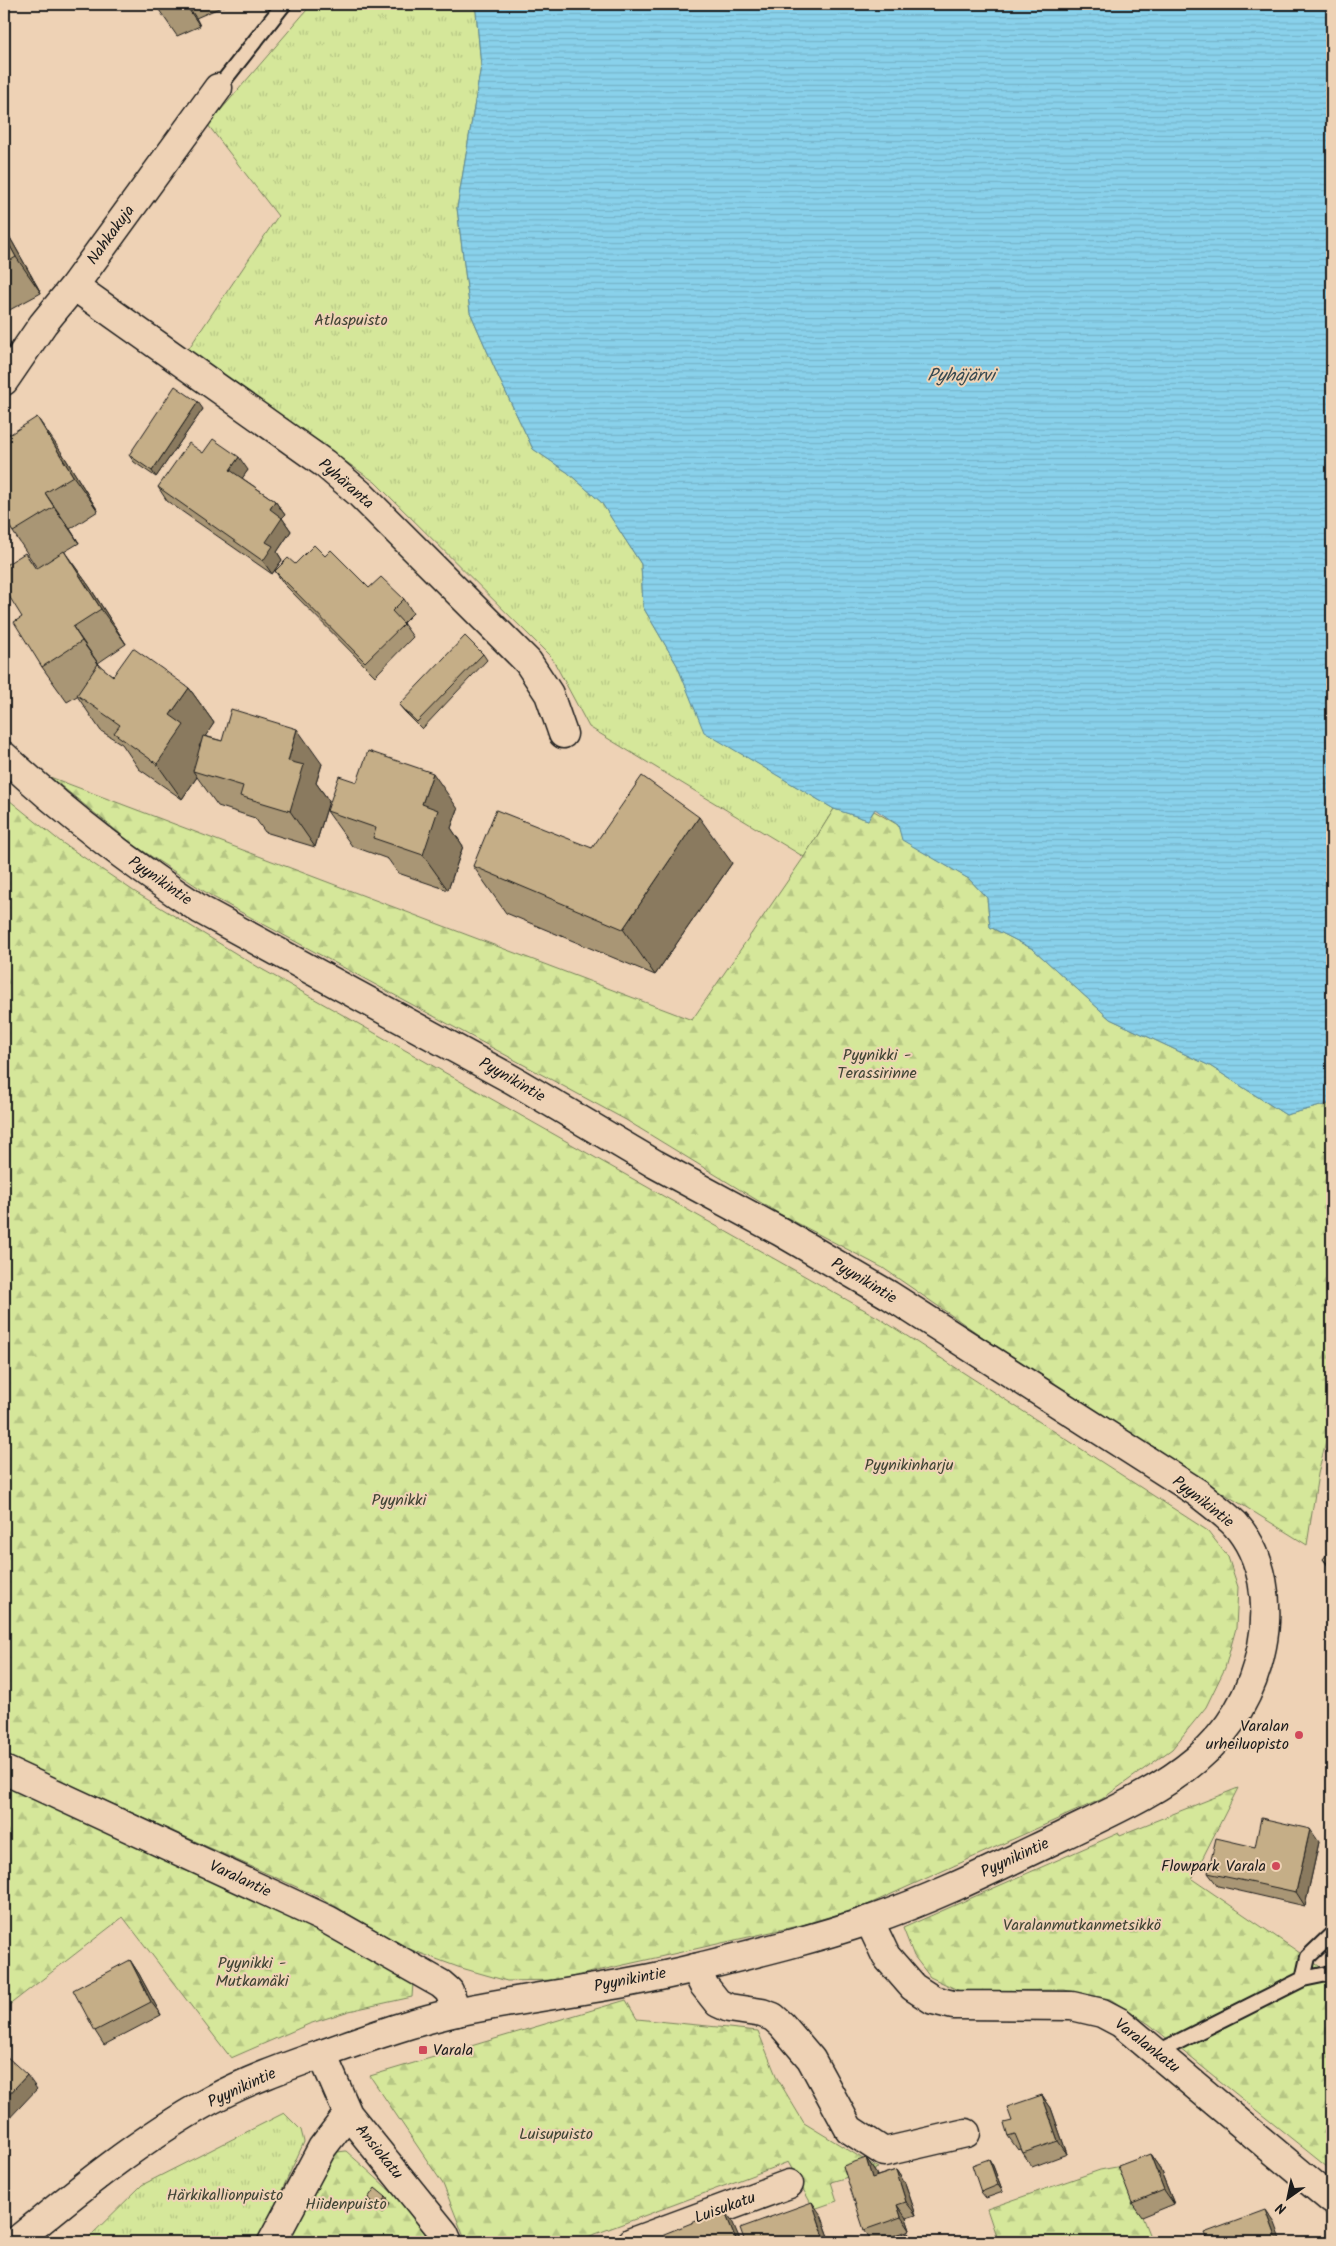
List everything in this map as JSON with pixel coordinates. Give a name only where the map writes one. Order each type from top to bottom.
[{"type":"street","name":"Nahkakuja","points":[[4,381],[43,324],[74,286],[218,88]]},
{"type":"street","name":"Pyhäranta","points":[[74,286],[325,464],[359,493],[528,662],[549,694],[563,734]]},
{"type":"street","name":"Pyynikintie","points":[[4,756],[73,818],[165,887],[201,910],[513,1080],[655,1164],[781,1232],[889,1295],[1198,1494],[1233,1522],[1244,1536],[1254,1555],[1265,1591],[1263,1642],[1246,1700],[1226,1732],[1212,1748],[1144,1796],[994,1869],[869,1920],[695,1968],[457,2012],[322,2054],[244,2085],[212,2100],[174,2123],[73,2194],[15,2242]]},
{"type":"street","name":"Varalantie","points":[[4,1770],[328,1920],[442,1984],[449,1991],[457,2012]]},
{"type":"street","name":"Varalankatu","points":[[869,1920],[886,1956],[914,1987],[933,2000],[953,2005],[1072,2006],[1102,2013],[1121,2023],[1158,2052],[1332,2200]]},
{"type":"street","points":[[695,1968],[707,1990],[718,2003],[728,2008],[762,2013],[773,2017],[782,2025],[811,2059],[849,2128],[884,2152],[966,2133]]},
{"type":"street","name":"Ansiokatu","points":[[322,2054],[348,2114],[444,2233],[448,2242]]},
{"type":"street","points":[[272,2242],[322,2148],[348,2114]]},
{"type":"street","name":"Luisukatu","points":[[632,2242],[789,2184]]},
{"type":"lane","points":[[218,88],[284,4]]},
{"type":"lane","points":[[1303,1979],[1308,1958],[1332,1934]]},
{"type":"lane","points":[[1158,2052],[1303,1979],[1332,1973]]},
{"type":"green space","name":"Atlaspuisto","points":[[312,4],[472,4],[476,11],[481,66],[457,208],[470,312],[533,449],[567,472],[601,502],[641,564],[643,607],[677,665],[705,732],[834,809],[804,857],[589,727],[552,658],[375,482],[187,351],[278,216],[208,125]]},
{"type":"green space","name":"Pyynikki - Terassirinne","points":[[50,777],[692,1020],[804,857],[834,809],[868,820],[874,811],[898,825],[903,840],[969,879],[987,898],[990,927],[1033,949],[1110,1019],[1210,1066],[1286,1115],[1332,1103],[1332,1416],[1318,1474],[1307,1545],[1081,1405],[883,1268],[778,1213],[626,1120],[213,897],[134,845]]},
{"type":"green space","name":"Pyynikki","points":[[4,796],[61,842],[135,892],[258,967],[879,1318],[1208,1531],[1228,1557],[1238,1587],[1236,1628],[1225,1668],[1206,1707],[1172,1749],[1102,1799],[865,1906],[802,1925],[557,1980],[507,1981],[458,1967],[409,1949],[321,1898],[4,1755]]},
{"type":"green space","name":"Pyynikki - Mutkamäki","points":[[4,1783],[300,1919],[413,1983],[412,1997],[349,2011],[309,2024],[231,2058],[123,1917],[4,2009]]},
{"type":"green space","name":"Varalanmutkanmetsikkö","points":[[1238,1788],[1192,1879],[1332,1975],[1332,2171],[1149,2024],[1110,1999],[1064,1990],[960,1991],[930,1977],[914,1956],[903,1928],[1119,1833],[1120,1835]]},
{"type":"green space","name":"Luisupuisto","points":[[626,2000],[637,2019],[758,2031],[777,2078],[804,2123],[878,2168],[831,2182],[837,2201],[814,2209],[788,2162],[574,2242],[466,2242],[443,2184],[370,2076]]},
{"type":"green space","name":"Härkikallionpuisto","points":[[284,2113],[301,2130],[304,2142],[258,2242],[84,2242],[142,2185]]},
{"type":"green space","name":"Hiidenpuisto","points":[[346,2151],[403,2204],[430,2242],[283,2242],[329,2153]]},
{"type":"green space","points":[[1122,2166],[1152,2242],[998,2242],[987,2209],[1100,2170]]},
{"type":"water","name":"Pyhäjärvi","points":[[472,4],[1332,4],[1332,1103],[1286,1115],[1210,1066],[1110,1019],[1033,949],[990,927],[987,898],[969,879],[902,840],[898,825],[875,809],[868,820],[834,809],[704,732],[677,665],[643,607],[641,564],[601,502],[567,472],[533,449],[470,312],[457,208],[481,66],[476,11]]},
{"type":"building","points":[[4,235],[16,257],[4,264]]},
{"type":"building","points":[[175,386],[198,402],[152,471],[129,455]]},
{"type":"building","points":[[37,417],[73,476],[45,493],[54,507],[13,532],[4,517],[4,427],[9,435]]},
{"type":"building","points":[[213,439],[239,457],[230,470],[275,501],[270,509],[282,518],[266,542],[273,546],[263,561],[158,487],[189,443],[203,453]]},
{"type":"building","points":[[314,545],[325,556],[331,550],[369,588],[381,577],[404,599],[392,611],[404,624],[365,662],[275,571],[288,558],[295,564]]},
{"type":"building","points":[[64,551],[101,609],[73,627],[82,641],[42,667],[14,622],[22,617],[4,588],[4,566],[25,553],[36,569]]},
{"type":"building","points":[[465,636],[483,654],[417,722],[399,705]]},
{"type":"building","points":[[133,648],[189,688],[170,715],[184,725],[157,764],[114,733],[120,725],[77,695],[98,664],[113,676]]},
{"type":"building","points":[[231,709],[297,729],[288,761],[304,765],[290,811],[240,796],[243,786],[193,771],[203,736],[222,741]]},
{"type":"building","points":[[368,751],[433,773],[422,804],[438,810],[423,855],[373,838],[376,828],[327,811],[339,776],[357,782]]},
{"type":"building","points":[[642,776],[699,817],[623,929],[473,866],[496,810],[592,848]]},
{"type":"building","points":[[1332,1549],[1332,1568],[1323,1559]]},
{"type":"building","points":[[1261,1818],[1310,1829],[1296,1892],[1208,1873],[1216,1838],[1255,1847]]},
{"type":"building","points":[[130,1960],[151,2002],[95,2031],[73,1990]]},
{"type":"building","points":[[4,2054],[27,2075],[4,2100]]},
{"type":"building","points":[[1042,2095],[1058,2141],[1023,2153],[1015,2134],[1008,2136],[1004,2123],[1012,2121],[1007,2107]]},
{"type":"building","points":[[1150,2154],[1164,2190],[1132,2203],[1118,2166]]},
{"type":"building","points":[[866,2158],[872,2178],[896,2170],[906,2202],[897,2205],[901,2217],[864,2230],[843,2166]]},
{"type":"building","points":[[989,2159],[998,2185],[981,2192],[972,2165]]},
{"type":"building","points":[[375,2188],[386,2197],[378,2206],[368,2198]]},
{"type":"building","points":[[812,2202],[824,2237],[809,2242],[745,2242],[740,2228]]},
{"type":"building","points":[[724,2210],[737,2242],[667,2242],[664,2234]]},
{"type":"building","points":[[1266,2210],[1278,2242],[1208,2242],[1204,2233]]},
{"type":"building","points":[[908,2232],[912,2242],[879,2242]]},
{"type":"place","name":"Varalan urheiluopisto","points":[[1299,1735]]},
{"type":"place","name":"Flowpark Varala","points":[[1276,1866]]},
{"type":"place","name":"Varala","points":[[423,2050]]},
{"type":"park label","name":"Pyynikinharju","points":[[909,1465]]}]
